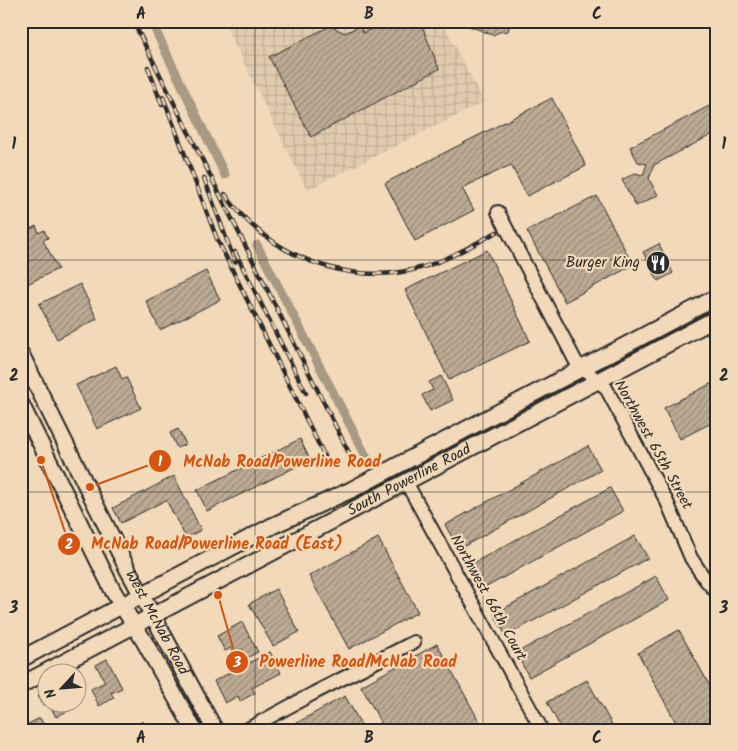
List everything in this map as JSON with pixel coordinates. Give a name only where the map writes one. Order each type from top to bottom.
[{"type":"main road","name":"South Powerline Road","points":[[21,659],[272,526],[351,490],[717,297]]},
{"type":"main road","name":"South Powerline Road","points":[[21,685],[717,318]]},
{"type":"main road","name":"West McNab Road","points":[[21,354],[141,595],[214,730]]},
{"type":"main road","name":"West McNab Road","points":[[21,404],[113,591],[194,730]]},
{"type":"street","name":"Northwest 65th Street","points":[[498,212],[576,362],[606,388],[667,502],[691,558],[717,593]]},
{"type":"street","name":"Northwest 66th Court","points":[[406,482],[542,730]]},
{"type":"street","points":[[246,730],[414,642]]},
{"type":"shaded area","points":[[223,21],[442,21],[484,102],[307,190]]},
{"type":"building","points":[[400,21],[420,21],[439,69],[311,137],[269,57],[330,26],[345,33],[360,26],[363,33],[383,24],[391,26]]},
{"type":"building","points":[[456,21],[511,21],[508,31],[493,35]]},
{"type":"building","points":[[552,98],[586,166],[527,196],[511,165],[462,188],[474,210],[415,241],[385,183]]},
{"type":"building","points":[[717,102],[717,132],[654,165],[649,179],[658,195],[636,206],[622,180],[635,173],[643,175],[647,164],[638,162],[630,147]]},
{"type":"building","points":[[597,196],[633,265],[565,302],[527,231]]},
{"type":"building","points":[[36,226],[39,233],[44,230],[48,238],[43,240],[58,269],[23,286],[21,283],[21,234]]},
{"type":"building","name":"Burger King","points":[[659,244],[673,273],[658,281],[643,252]]},
{"type":"building","points":[[487,250],[530,341],[449,380],[405,290]]},
{"type":"building","points":[[206,271],[220,300],[160,330],[146,301]]},
{"type":"building","points":[[80,284],[97,319],[57,339],[39,304]]},
{"type":"building","points":[[116,366],[122,379],[126,377],[141,408],[97,429],[76,385]]},
{"type":"building","points":[[441,376],[453,400],[430,411],[422,395],[433,390],[429,382]]},
{"type":"building","points":[[716,381],[717,420],[680,439],[664,408]]},
{"type":"building","points":[[178,429],[186,444],[177,448],[170,433]]},
{"type":"building","points":[[300,439],[310,460],[207,511],[197,490]]},
{"type":"building","points":[[588,446],[601,470],[459,549],[445,525]]},
{"type":"building","points":[[174,476],[201,530],[186,538],[166,500],[121,523],[113,508]]},
{"type":"building","points":[[610,488],[623,511],[481,590],[468,566]]},
{"type":"building","points":[[635,536],[648,558],[506,636],[494,614]]},
{"type":"building","points":[[378,538],[418,612],[349,649],[309,576]]},
{"type":"building","points":[[656,576],[669,600],[529,677],[516,653]]},
{"type":"building","points":[[276,589],[299,632],[273,646],[249,604]]},
{"type":"building","points":[[242,622],[258,652],[247,658],[242,649],[234,653],[231,648],[225,651],[217,636]]},
{"type":"building","points":[[679,630],[717,699],[717,730],[680,730],[638,653]]},
{"type":"building","points":[[437,644],[484,730],[385,730],[361,686]]},
{"type":"building","points":[[270,652],[281,673],[252,688],[255,693],[240,701],[238,696],[225,703],[214,681]]},
{"type":"building","points":[[107,659],[122,688],[111,693],[114,698],[99,706],[91,689],[105,682],[96,665]]},
{"type":"building","points":[[587,680],[615,730],[562,730],[547,702]]},
{"type":"building","points":[[345,696],[364,730],[284,730]]},
{"type":"building","points":[[40,718],[46,730],[26,730],[24,726]]},
{"type":"building","points":[[143,721],[147,730],[126,730]]},
{"type":"waterway","points":[[151,21],[225,175]]},
{"type":"waterway","points":[[257,245],[367,458]]},
{"type":"railway","points":[[133,21],[353,461]]},
{"type":"railway","points":[[148,67],[162,105]]},
{"type":"railway","points":[[163,97],[217,239],[325,457]]},
{"type":"railway","points":[[204,178],[235,262]]},
{"type":"railway","points":[[225,194],[242,216],[263,234],[286,249],[311,261],[337,269],[365,273],[393,273],[430,265],[450,257],[497,232]]},
{"type":"railway","points":[[235,252],[306,393]]},
{"type":"place","name":"Burger King","points":[[658,263]]},
{"type":"place","name":"McNab Road/Powerline Road (East)","points":[[41,460]]},
{"type":"place","name":"McNab Road/Powerline Road","points":[[90,487]]},
{"type":"place","name":"Powerline Road/McNab Road","points":[[218,595]]}]
